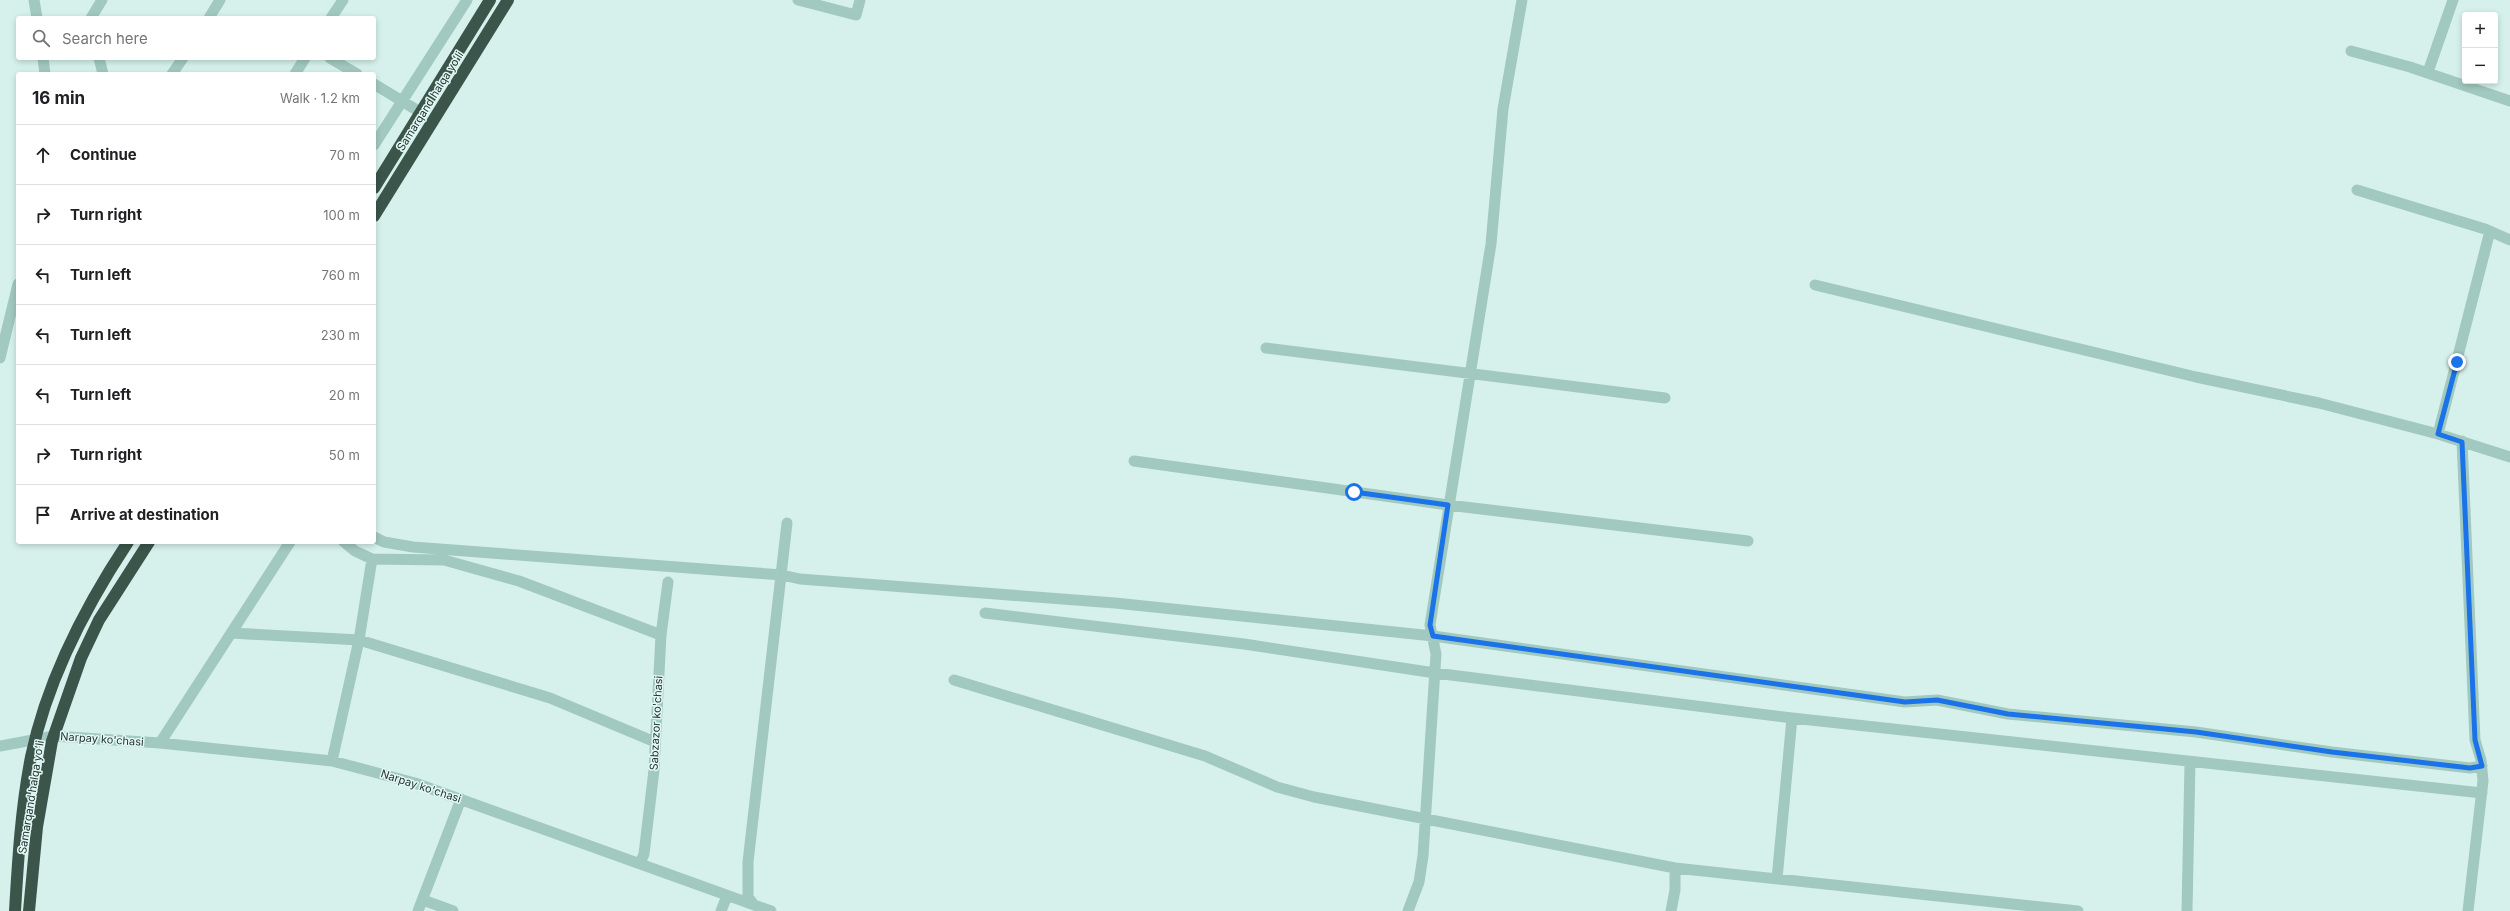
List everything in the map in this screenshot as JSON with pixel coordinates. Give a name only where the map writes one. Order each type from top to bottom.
[{"type":"highway","name":"Samarqand halqa yoʻli","points":[[376,185],[490,0]]},
{"type":"highway","name":"Samarqand halqa yoʻli","points":[[376,213],[508,0]]},
{"type":"highway","name":"Samarqand halqa yoʻli","points":[[15,911],[20,840],[36,741],[70,643],[127,544]]},
{"type":"highway","name":"Samarqand halqa yoʻli","points":[[29,911],[37,827],[54,736],[81,658],[99,620],[148,544]]},
{"type":"street","points":[[34,0],[37,16]]},
{"type":"street","points":[[92,16],[102,0]]},
{"type":"street","points":[[210,16],[220,0]]},
{"type":"street","points":[[332,16],[343,0]]},
{"type":"street","points":[[376,142],[467,0]]},
{"type":"street","points":[[798,0],[856,15],[860,0]]},
{"type":"street","points":[[1408,911],[1419,882],[1424,818],[1436,654],[1430,625],[1448,505],[1492,244],[1503,109],[1522,0]]},
{"type":"street","points":[[2428,72],[2453,0]]},
{"type":"street","points":[[2351,51],[2428,72],[2510,101]]},
{"type":"street","points":[[43,60],[45,72]]},
{"type":"street","points":[[100,60],[102,72]]},
{"type":"street","points":[[173,72],[182,60]]},
{"type":"street","points":[[296,72],[304,60]]},
{"type":"street","points":[[333,60],[354,72]]},
{"type":"street","points":[[376,85],[420,112]]},
{"type":"street","points":[[2357,190],[2490,232],[2510,240]]},
{"type":"street","points":[[2438,434],[2490,232]]},
{"type":"street","points":[[1815,285],[2196,378],[2319,403],[2438,434],[2510,457]]},
{"type":"street","points":[[0,358],[16,292]]},
{"type":"street","points":[[1266,348],[1665,398]]},
{"type":"street","points":[[2462,442],[2475,740],[2482,766],[2482,794],[2468,911]]},
{"type":"street","points":[[1134,461],[1448,505],[1748,541]]},
{"type":"street","points":[[754,905],[748,896],[748,862],[778,590],[782,575],[787,523]]},
{"type":"street","points":[[376,539],[384,542],[413,547],[782,575],[800,579],[948,592],[1115,603],[1433,636],[1905,702],[1937,700],[2008,714],[2196,732],[2332,752],[2470,768],[2482,766]]},
{"type":"street","points":[[160,743],[289,544]]},
{"type":"street","points":[[346,544],[355,551],[372,559],[444,560],[520,581],[661,635]]},
{"type":"street","points":[[332,761],[359,640],[372,559]]},
{"type":"street","name":"Sabzazor ko'chasi","points":[[640,863],[644,854],[654,770],[661,635],[668,582]]},
{"type":"street","points":[[985,613],[1244,644],[1434,673],[1792,718],[2190,762],[2362,779],[2482,794]]},
{"type":"street","points":[[231,633],[359,640],[550,698],[655,742]]},
{"type":"street","points":[[954,680],[1205,756],[1277,787],[1314,797],[1675,868],[2078,911]]},
{"type":"street","points":[[1777,879],[1792,718]]},
{"type":"street","name":"Narpay ko'chasi","points":[[0,746],[36,741],[54,736],[160,743],[332,761],[415,783],[771,911]]},
{"type":"street","points":[[2187,911],[2190,762]]},
{"type":"street","points":[[418,911],[460,799]]},
{"type":"street","points":[[1671,911],[1675,890],[1675,868]]},
{"type":"street","points":[[721,911],[727,896]]},
{"type":"street","points":[[423,900],[453,911]]},
{"type":"route","points":[[1354,492],[1448,505],[1430,625],[1433,636],[1905,702],[1937,700],[2008,714],[2196,732],[2332,752],[2470,768],[2482,766],[2475,740],[2462,442],[2438,434],[2457,362]]}]
